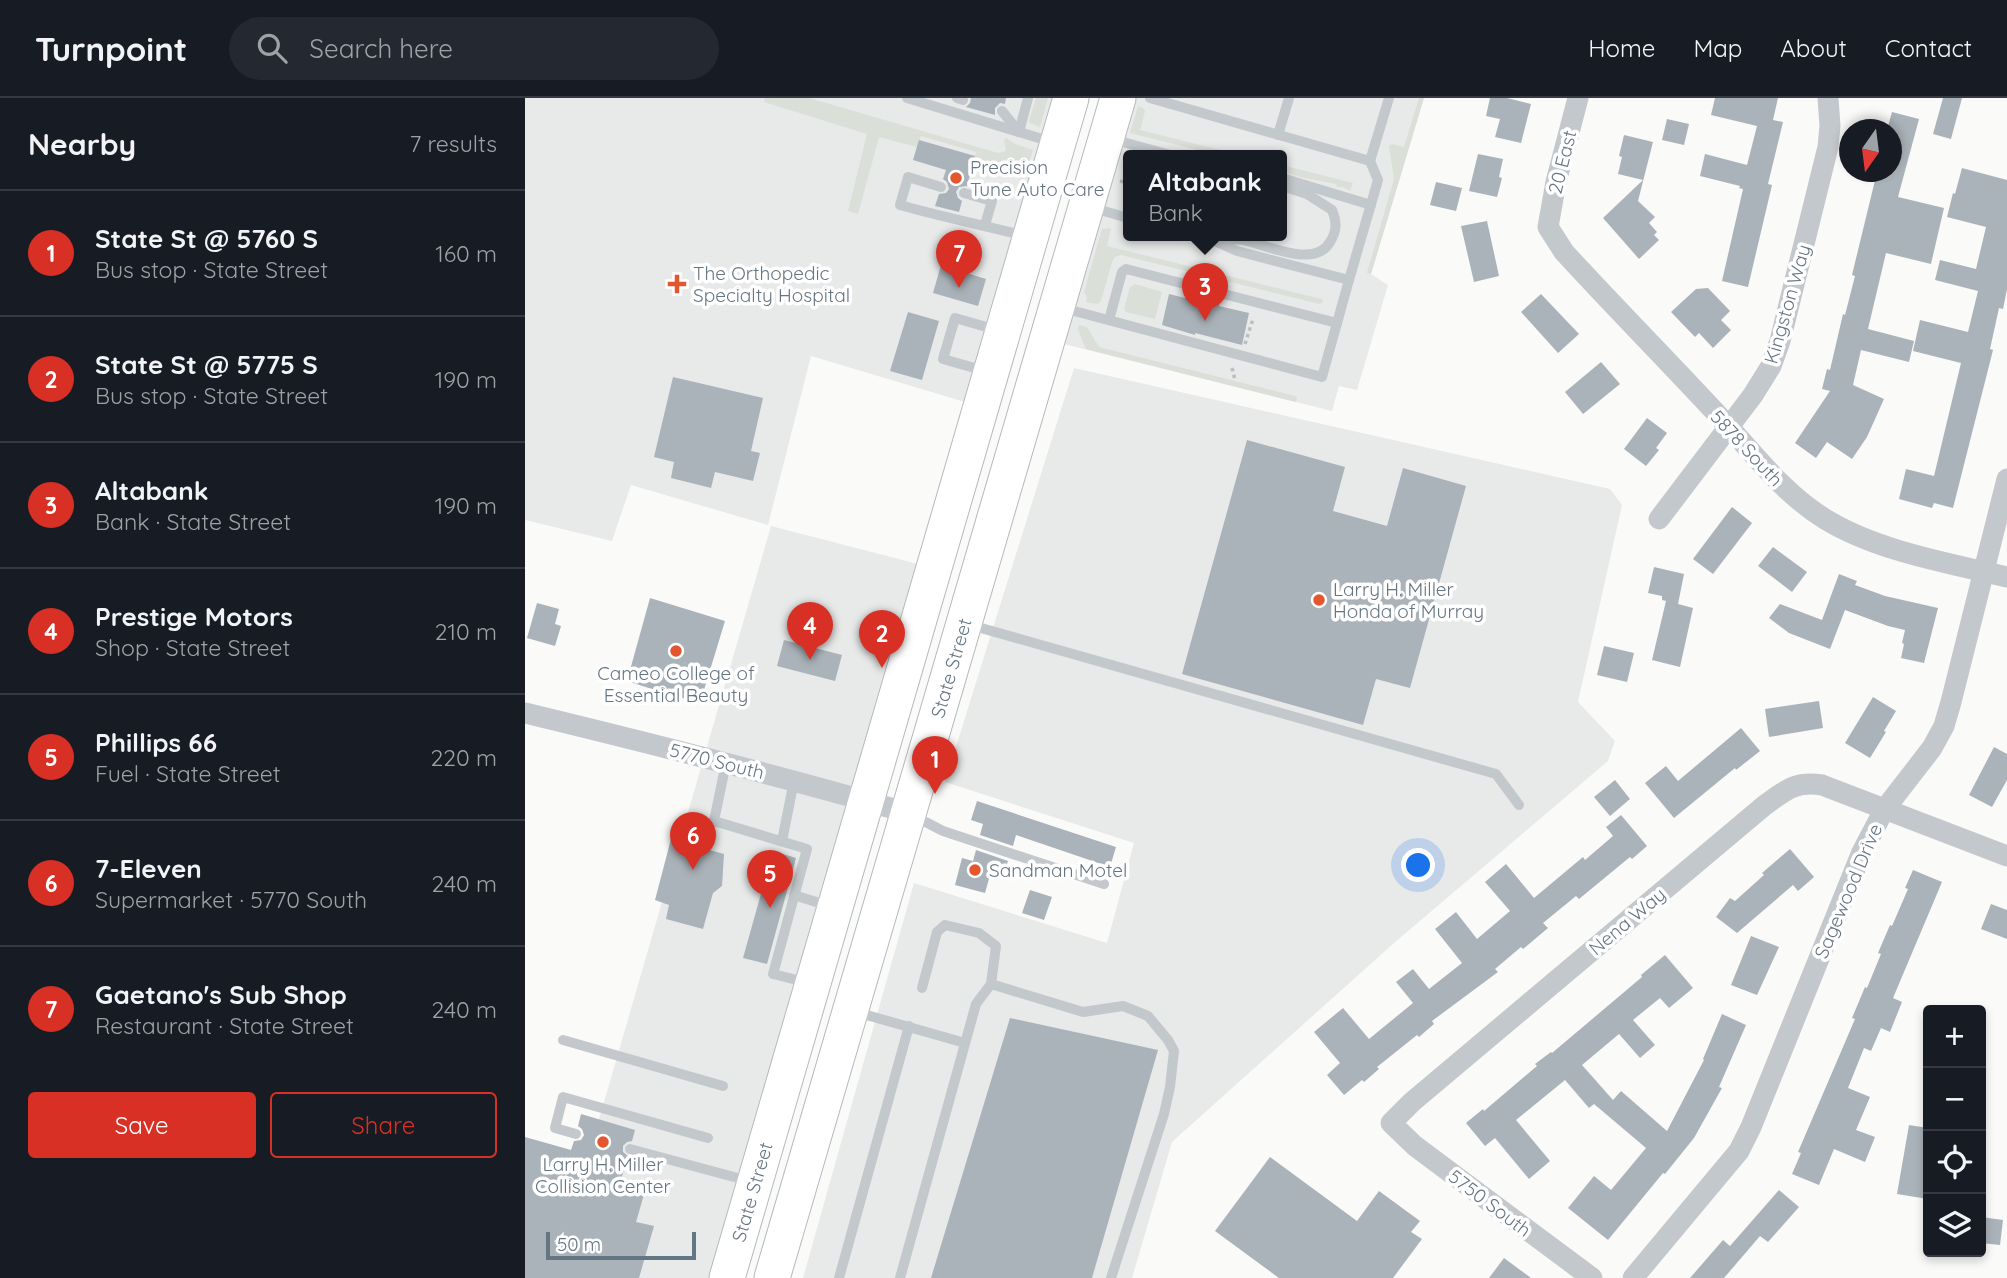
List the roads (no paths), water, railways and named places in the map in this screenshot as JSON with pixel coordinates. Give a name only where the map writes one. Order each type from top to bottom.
[{"type":"main road","name":"State Street","points":[[727,1278],[1071,98]]},
{"type":"main road","name":"State Street","points":[[772,1278],[1118,98]]},
{"type":"street","name":"20 East","points":[[1548,227],[1556,183],[1578,98]]},
{"type":"street","name":"Kingston Way","points":[[1659,519],[1753,396],[1771,366],[1780,341],[1828,147],[1828,98]]},
{"type":"street","name":"5878 South","points":[[1548,227],[1564,252],[1794,498],[1825,519],[1858,536],[1898,550],[2007,577]]},
{"type":"street","name":"Sagewood Drive","points":[[1633,1278],[1739,1150],[1751,1127],[1862,852],[1884,810],[1932,748],[1944,726],[2007,479]]},
{"type":"street","name":"5770 South","points":[[525,713],[726,763],[908,813]]},
{"type":"street","name":"Nena Way","points":[[1391,1123],[1423,1093],[1765,805],[1798,784],[1822,785],[2007,856]]},
{"type":"street","name":"5750 South","points":[[1391,1123],[1415,1146],[1592,1278]]},
{"type":"lane","points":[[907,98],[1058,144]]},
{"type":"lane","points":[[1019,132],[1028,98]]},
{"type":"lane","points":[[1150,98],[1370,161]]},
{"type":"lane","points":[[1278,135],[1289,98]]},
{"type":"lane","points":[[1056,306],[1322,377],[1378,180],[1370,161],[1389,98]]},
{"type":"lane","points":[[1002,111],[1019,132]]},
{"type":"lane","points":[[1106,138],[1151,150]]},
{"type":"lane","points":[[941,187],[908,177],[900,205],[956,221],[985,225],[1031,237]]},
{"type":"lane","points":[[1287,180],[1371,205]]},
{"type":"lane","points":[[1246,241],[1285,252],[1311,255],[1329,245],[1336,223],[1332,210],[1307,194],[1287,188]]},
{"type":"lane","points":[[964,193],[992,201],[985,225]]},
{"type":"lane","points":[[1086,206],[1123,217]]},
{"type":"lane","points":[[1214,241],[1237,251],[1349,280]]},
{"type":"lane","points":[[1109,320],[1122,272],[1134,270],[1338,323]]},
{"type":"lane","points":[[991,373],[943,359],[955,318],[1003,331]]},
{"type":"lane","points":[[964,623],[1496,774],[1519,805]]},
{"type":"lane","points":[[726,763],[714,821],[807,849],[773,974],[813,984]]},
{"type":"lane","points":[[782,841],[794,781]]},
{"type":"lane","points":[[908,813],[943,831],[1104,884]]},
{"type":"lane","points":[[795,895],[834,908]]},
{"type":"lane","points":[[900,1278],[976,1004],[991,984],[996,946],[979,933],[945,925],[937,932],[922,988]]},
{"type":"lane","points":[[991,984],[1083,1012],[1123,1006],[1148,1016],[1174,1051],[1164,1114],[1111,1278]]},
{"type":"lane","points":[[850,1010],[965,1042]]},
{"type":"lane","points":[[839,1278],[909,1027]]},
{"type":"lane","points":[[563,1040],[723,1086]]},
{"type":"lane","points":[[576,1134],[555,1128],[563,1097],[708,1138]]},
{"type":"lane","points":[[630,1149],[755,1183]]},
{"type":"place","name":"Precision Tune Auto Care","points":[[956,178]]},
{"type":"place","name":"The Orthopedic Specialty Hospital","points":[[677,284]]},
{"type":"place","name":"Gaetano's Sub Shop","points":[[959,288]]},
{"type":"place","name":"Altabank","points":[[1205,321]]},
{"type":"place","name":"Larry H. Miller Honda of Murray","points":[[1319,600]]},
{"type":"place","name":"Cameo College of Essential Beauty","points":[[676,651]]},
{"type":"place","name":"Prestige Motors","points":[[810,660]]},
{"type":"place","name":"State St @ 5775 S","points":[[882,668]]},
{"type":"place","name":"State St @ 5760 S","points":[[935,794]]},
{"type":"place","name":"7-Eleven","points":[[693,870]]},
{"type":"place","name":"Sandman Motel","points":[[975,870]]},
{"type":"place","name":"Phillips 66","points":[[770,908]]},
{"type":"place","name":"Larry H. Miller Collision Center","points":[[603,1142]]}]
